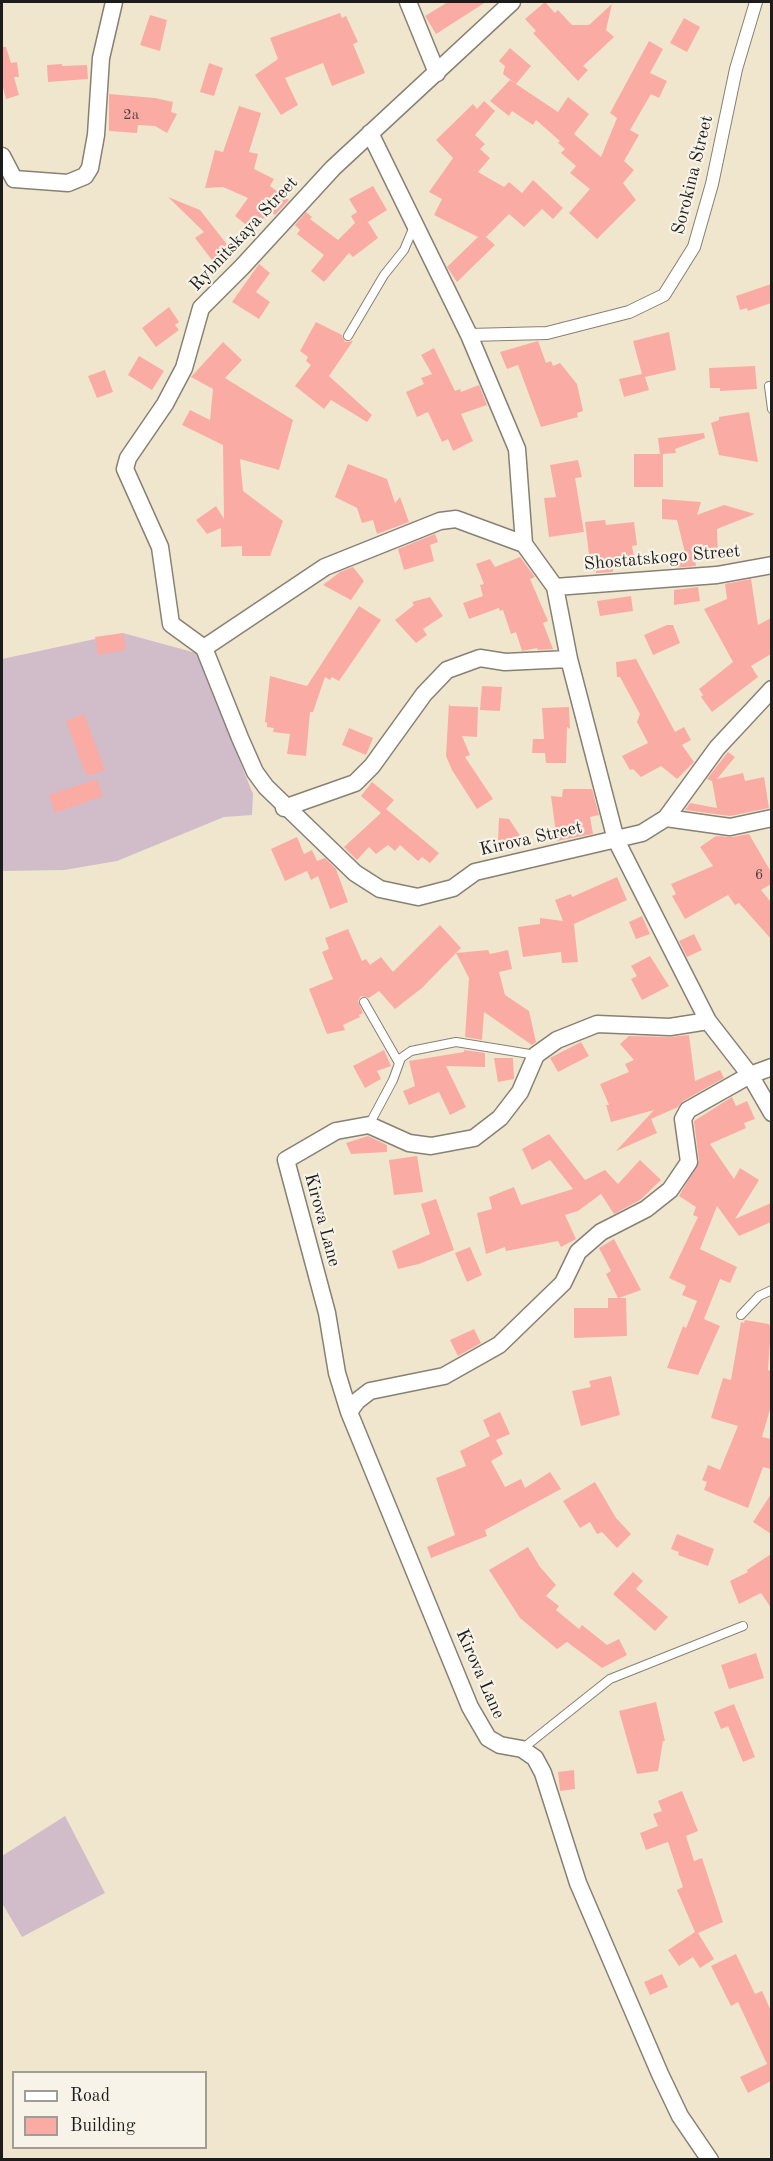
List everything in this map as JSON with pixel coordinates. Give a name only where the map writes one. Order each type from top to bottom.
[{"type":"street","points":[[2,156],[14,179],[68,183],[84,176],[90,168],[96,135],[101,58],[114,2]]},
{"type":"street","points":[[408,2],[437,74]]},
{"type":"street","name":"Rybnitskaya Street","points":[[204,648],[171,624],[160,547],[125,469],[128,458],[165,404],[184,368],[201,308],[333,168],[512,2]]},
{"type":"street","name":"Sorokina Street","points":[[469,335],[547,333],[629,312],[664,295],[694,246],[712,184],[736,69],[756,2]]},
{"type":"street","points":[[370,133],[469,335],[517,449],[524,544],[555,586],[569,659],[616,840],[708,1022],[750,1075],[771,1113]]},
{"type":"street","points":[[204,648],[325,567],[440,521],[456,519],[524,544]]},
{"type":"street","name":"Shostatskogo Street","points":[[555,586],[717,575],[771,565]]},
{"type":"street","name":"Kirova Street","points":[[204,648],[255,772],[284,808],[355,873],[380,889],[418,897],[453,888],[475,872],[642,833],[666,818]]},
{"type":"street","points":[[284,808],[355,783],[372,766],[424,693],[447,670],[480,658],[505,662],[569,659]]},
{"type":"street","points":[[771,689],[717,748],[666,818],[730,827],[771,818]]},
{"type":"street","points":[[369,1125],[410,1143],[431,1146],[474,1138],[500,1119],[520,1092],[536,1055],[557,1040],[597,1024],[670,1027],[708,1022]]},
{"type":"street","points":[[350,1412],[357,1401],[370,1391],[444,1376],[499,1345],[563,1282],[578,1252],[601,1232],[646,1209],[670,1190],[689,1162],[683,1119],[688,1110],[750,1075],[771,1067]]},
{"type":"street","name":"Kirova Lane","points":[[369,1125],[336,1131],[286,1160],[327,1313],[337,1373],[350,1412],[470,1707],[488,1738],[500,1745],[522,1749]]},
{"type":"street","points":[[522,1749],[535,1758],[543,1773],[579,1883],[660,2074],[680,2116],[710,2160]]},
{"type":"lane","points":[[348,336],[384,275],[404,250],[415,224]]},
{"type":"lane","points":[[769,386],[771,409]]},
{"type":"lane","points":[[364,1002],[399,1063]]},
{"type":"lane","points":[[369,1125],[399,1063],[411,1051],[456,1042],[536,1055]]},
{"type":"lane","points":[[741,1315],[759,1296],[771,1290]]},
{"type":"lane","points":[[522,1749],[610,1679],[743,1626]]},
{"type":"shaded area","points":[[123,633],[196,653],[253,794],[252,815],[224,817],[117,861],[64,870],[2,871],[2,659]]},
{"type":"shaded area","points":[[65,1816],[105,1893],[22,1937],[2,1903],[2,1856]]},
{"type":"building","points":[[448,2],[486,2],[436,34],[425,16]]},
{"type":"building","points":[[545,2],[555,13],[558,10],[572,25],[589,25],[612,4],[606,30],[614,37],[583,66],[588,70],[578,81],[533,33],[536,31],[525,19]]},
{"type":"building","points":[[340,13],[342,18],[346,16],[358,42],[353,44],[365,73],[332,86],[323,63],[285,78],[298,105],[281,115],[255,75],[278,59],[270,38]]},
{"type":"building","points":[[150,15],[167,20],[160,51],[140,45]]},
{"type":"building","points":[[684,18],[700,27],[687,52],[670,43]]},
{"type":"building","points":[[649,41],[663,49],[650,73],[667,81],[659,98],[651,94],[630,130],[639,135],[624,161],[634,170],[623,183],[636,200],[597,239],[569,213],[590,189],[570,173],[576,166],[561,153],[565,149],[558,143],[560,141],[536,120],[533,125],[512,111],[509,116],[490,101],[510,80],[558,112],[568,97],[589,114],[574,134],[601,157],[617,118],[610,113]]},
{"type":"building","points":[[2,47],[6,47],[11,63],[17,62],[19,77],[14,77],[19,95],[6,99],[2,83]]},
{"type":"building","points":[[510,48],[531,66],[516,84],[503,74],[505,66],[499,61]]},
{"type":"building","points":[[209,63],[223,68],[214,96],[200,92]]},
{"type":"building","points":[[62,64],[62,66],[87,65],[88,79],[48,82],[47,65]]},
{"type":"building","points":[[109,94],[173,102],[171,112],[177,114],[167,133],[155,126],[138,125],[137,133],[109,131]]},
{"type":"building","points":[[484,101],[495,111],[475,135],[485,144],[480,149],[490,158],[478,172],[504,187],[509,182],[522,193],[533,180],[563,208],[553,219],[542,209],[524,227],[509,214],[486,237],[495,245],[457,282],[447,267],[478,237],[434,215],[442,199],[429,192],[453,158],[436,140],[473,104],[477,109]]},
{"type":"building","points":[[239,106],[261,113],[249,152],[258,154],[254,169],[274,179],[270,186],[289,200],[275,215],[269,211],[254,231],[235,216],[248,198],[223,187],[205,188],[215,150],[223,152]]},
{"type":"building","points":[[373,186],[387,210],[368,222],[378,238],[353,257],[349,253],[324,282],[311,271],[324,255],[297,234],[300,230],[295,225],[306,212],[312,217],[310,219],[338,240],[355,223],[351,216],[357,212],[349,199]]},
{"type":"building","points":[[168,197],[200,210],[229,247],[212,260],[195,238],[204,232]]},
{"type":"building","points":[[259,264],[270,273],[256,292],[270,302],[259,319],[232,302]]},
{"type":"building","points":[[771,284],[771,303],[748,311],[747,308],[740,310],[736,296]]},
{"type":"building","points":[[169,307],[179,322],[175,325],[179,330],[156,347],[142,328]]},
{"type":"building","points":[[316,322],[342,335],[345,342],[353,341],[329,376],[372,415],[367,422],[331,400],[324,409],[295,386],[311,365],[306,361],[308,357],[300,351]]},
{"type":"building","points":[[669,332],[676,370],[645,377],[649,390],[624,397],[619,379],[642,374],[633,341]]},
{"type":"building","points":[[538,341],[546,363],[551,361],[553,366],[560,363],[577,384],[583,411],[577,413],[578,417],[541,427],[518,365],[507,369],[500,352]]},
{"type":"building","points":[[223,342],[242,360],[225,378],[293,420],[279,470],[240,459],[243,491],[283,521],[270,556],[242,556],[242,546],[221,547],[221,528],[207,534],[196,520],[216,506],[224,519],[223,445],[182,425],[190,410],[210,420],[213,389],[191,377]]},
{"type":"building","points":[[434,348],[455,391],[460,389],[461,392],[479,385],[487,405],[461,414],[473,441],[453,451],[448,439],[442,442],[428,412],[417,417],[406,392],[424,384],[421,378],[432,374],[421,355]]},
{"type":"building","points":[[139,356],[164,371],[152,390],[128,375]]},
{"type":"building","points":[[755,366],[757,389],[720,391],[720,388],[710,388],[709,368]]},
{"type":"building","points":[[105,370],[113,392],[97,398],[88,376]]},
{"type":"building","points":[[749,412],[758,462],[719,455],[711,423],[719,420],[719,417]]},
{"type":"building","points":[[704,433],[705,438],[675,449],[676,453],[663,454],[663,487],[634,487],[634,454],[660,454],[658,438]]},
{"type":"building","points":[[578,460],[582,477],[575,478],[584,532],[549,537],[544,498],[556,497],[550,465]]},
{"type":"building","points":[[348,464],[387,479],[395,503],[400,497],[409,522],[377,534],[373,520],[362,523],[357,508],[335,497]]},
{"type":"building","points":[[662,499],[701,502],[697,515],[724,505],[755,514],[717,529],[718,558],[695,559],[696,566],[673,568],[673,557],[686,557],[677,520],[662,519]]},
{"type":"building","points":[[605,520],[606,525],[634,522],[637,545],[632,546],[635,562],[613,567],[613,572],[596,573],[596,571],[591,571],[585,522]]},
{"type":"building","points":[[435,534],[438,542],[430,545],[434,561],[404,570],[398,549]]},
{"type":"building","points":[[520,557],[535,577],[530,579],[548,621],[543,623],[553,649],[538,650],[537,648],[522,651],[516,632],[511,634],[503,610],[500,611],[499,608],[469,619],[463,603],[483,596],[480,585],[484,584],[476,564],[490,559],[495,567]]},
{"type":"building","points":[[353,567],[364,581],[351,600],[323,585],[340,572]]},
{"type":"building","points":[[751,579],[758,625],[771,618],[771,654],[751,666],[758,677],[712,712],[701,697],[703,695],[699,689],[733,662],[704,609],[727,599],[725,584]]},
{"type":"building","points":[[698,587],[700,601],[674,605],[674,590]]},
{"type":"building","points":[[631,596],[633,611],[600,616],[597,601]]},
{"type":"building","points":[[430,597],[443,616],[423,629],[427,635],[416,643],[395,620],[414,605],[412,602]]},
{"type":"building","points":[[359,606],[381,620],[339,681],[332,677],[330,680],[325,677],[313,712],[310,712],[306,756],[287,754],[290,734],[273,732],[274,728],[267,727],[265,722],[270,676],[307,686]]},
{"type":"building","points":[[667,625],[673,625],[680,643],[653,655],[644,635]]},
{"type":"building","points":[[123,633],[126,650],[98,655],[95,637]]},
{"type":"building","points":[[636,659],[675,732],[684,727],[691,740],[682,745],[694,762],[677,779],[661,766],[641,777],[633,769],[630,770],[622,756],[648,743],[637,722],[640,714],[620,677],[617,677],[616,662]]},
{"type":"building","points":[[482,686],[502,687],[500,711],[480,710]]},
{"type":"building","points":[[449,703],[450,706],[478,707],[477,737],[462,736],[470,755],[465,757],[493,799],[477,809],[452,770],[446,756]]},
{"type":"building","points":[[569,707],[570,729],[567,727],[566,763],[546,763],[545,753],[532,753],[533,739],[544,739],[542,708]]},
{"type":"building","points":[[84,714],[105,770],[92,775],[86,775],[66,721]]},
{"type":"building","points":[[349,728],[373,738],[366,755],[342,745]]},
{"type":"building","points":[[728,752],[735,757],[717,779],[743,773],[745,781],[764,777],[769,808],[730,816],[685,810],[690,803],[717,808],[712,781],[707,779]]},
{"type":"building","points":[[97,779],[103,796],[55,813],[49,795]]},
{"type":"building","points":[[372,782],[394,800],[386,809],[439,853],[430,863],[422,857],[418,861],[400,845],[395,851],[388,845],[376,854],[369,847],[357,860],[344,847],[381,813],[361,796]]},
{"type":"building","points":[[563,789],[592,789],[599,815],[590,817],[593,834],[557,841],[551,796],[562,797]]},
{"type":"building","points":[[499,818],[509,819],[525,843],[498,840]]},
{"type":"building","points":[[749,834],[771,872],[771,884],[761,890],[771,902],[771,939],[739,903],[735,905],[728,895],[685,919],[672,896],[676,894],[671,884],[713,866],[700,847],[716,836],[732,837]]},
{"type":"building","points":[[297,837],[304,854],[312,850],[317,861],[325,858],[336,869],[348,902],[330,909],[318,876],[311,880],[307,871],[285,881],[271,849]]},
{"type":"building","points":[[617,877],[627,900],[574,924],[578,962],[562,963],[561,952],[523,957],[518,927],[540,924],[540,918],[563,921],[555,900],[571,894],[572,897]]},
{"type":"building","points":[[642,916],[650,934],[636,939],[629,922]]},
{"type":"building","points":[[440,925],[461,948],[422,988],[395,1009],[379,991],[369,998],[361,996],[358,1001],[363,1013],[359,1015],[360,1017],[343,1025],[345,1030],[327,1034],[309,989],[333,979],[322,952],[329,949],[325,938],[348,929],[362,961],[366,959],[370,965],[381,957],[393,972]]},
{"type":"building","points":[[694,934],[702,950],[687,957],[679,941]]},
{"type":"building","points":[[488,950],[490,954],[508,950],[512,969],[499,972],[505,995],[529,1011],[536,1042],[532,1045],[484,1012],[482,1040],[465,1037],[469,978],[456,953]]},
{"type":"building","points":[[650,956],[669,986],[642,1000],[631,979],[637,976],[631,966]]},
{"type":"building","points":[[689,1035],[695,1081],[720,1070],[724,1078],[683,1101],[678,1107],[651,1119],[657,1133],[616,1151],[654,1110],[611,1122],[606,1105],[609,1105],[600,1084],[629,1072],[625,1064],[634,1060],[620,1044],[629,1036]]},
{"type":"building","points":[[581,1042],[589,1056],[558,1072],[550,1058]]},
{"type":"building","points":[[384,1050],[391,1066],[377,1071],[381,1079],[365,1088],[353,1066]]},
{"type":"building","points":[[464,1050],[485,1053],[485,1067],[446,1066],[466,1107],[450,1115],[439,1092],[409,1105],[403,1091],[415,1086],[409,1061],[464,1052]]},
{"type":"building","points":[[494,1058],[513,1058],[514,1079],[498,1082]]},
{"type":"building","points":[[732,1097],[736,1106],[747,1101],[755,1119],[744,1123],[746,1128],[710,1144],[734,1179],[740,1168],[759,1180],[735,1219],[771,1203],[771,1222],[739,1236],[717,1206],[700,1249],[737,1267],[730,1283],[720,1279],[704,1319],[720,1326],[698,1375],[667,1368],[683,1326],[686,1328],[697,1301],[682,1295],[686,1286],[669,1278],[698,1217],[693,1215],[696,1207],[679,1196],[699,1161],[694,1121]]},
{"type":"building","points":[[549,1134],[585,1180],[605,1170],[618,1184],[640,1160],[661,1180],[640,1200],[614,1214],[601,1194],[578,1211],[565,1215],[576,1239],[561,1247],[558,1241],[506,1251],[505,1247],[486,1254],[477,1213],[492,1209],[489,1197],[514,1187],[521,1205],[573,1189],[550,1160],[532,1170],[522,1149]]},
{"type":"building","points":[[368,1136],[387,1145],[387,1152],[351,1154],[346,1143]]},
{"type":"building","points":[[417,1156],[423,1192],[394,1195],[389,1160]]},
{"type":"building","points":[[436,1199],[454,1250],[419,1264],[398,1269],[392,1251],[430,1234],[421,1204]]},
{"type":"building","points":[[614,1239],[641,1290],[619,1298],[626,1298],[627,1336],[574,1338],[574,1308],[608,1308],[608,1298],[618,1298],[606,1274],[611,1271],[599,1248]]},
{"type":"building","points":[[470,1247],[482,1275],[467,1282],[455,1253]]},
{"type":"building","points":[[745,1320],[769,1324],[771,1329],[768,1370],[771,1371],[771,1406],[762,1437],[771,1439],[771,1469],[763,1467],[748,1508],[704,1490],[707,1482],[702,1480],[708,1465],[720,1470],[738,1426],[711,1418],[723,1378],[731,1380],[741,1322],[744,1323]]},
{"type":"building","points":[[474,1329],[481,1343],[458,1356],[450,1340]]},
{"type":"building","points":[[611,1376],[620,1415],[581,1426],[572,1391],[591,1387],[589,1381]]},
{"type":"building","points":[[500,1412],[510,1434],[496,1440],[503,1454],[491,1461],[505,1487],[521,1479],[525,1488],[550,1472],[561,1489],[485,1530],[487,1536],[431,1558],[427,1547],[455,1535],[436,1478],[466,1466],[460,1451],[490,1436],[483,1420]]},
{"type":"building","points":[[595,1482],[616,1518],[631,1534],[617,1548],[602,1532],[597,1534],[590,1522],[580,1528],[563,1501]]},
{"type":"building","points":[[771,1494],[771,1534],[753,1522]]},
{"type":"building","points":[[677,1534],[714,1549],[708,1566],[678,1555],[679,1552],[671,1549]]},
{"type":"building","points":[[528,1547],[540,1567],[556,1585],[546,1596],[559,1606],[556,1610],[579,1629],[582,1625],[607,1645],[619,1639],[627,1655],[602,1668],[567,1642],[557,1649],[520,1618],[489,1570]]},
{"type":"building","points":[[771,1554],[771,1608],[761,1593],[739,1604],[730,1581],[748,1572],[747,1570]]},
{"type":"building","points":[[633,1572],[643,1581],[636,1589],[668,1617],[655,1631],[613,1594]]},
{"type":"building","points":[[756,1653],[764,1678],[729,1689],[721,1665]]},
{"type":"building","points":[[656,1702],[665,1741],[663,1741],[658,1771],[637,1774],[619,1711]]},
{"type":"building","points":[[734,1704],[755,1757],[743,1762],[728,1726],[721,1729],[714,1712]]},
{"type":"building","points":[[574,1770],[575,1789],[560,1791],[558,1772]]},
{"type":"building","points":[[682,1791],[698,1831],[686,1836],[694,1861],[702,1858],[723,1922],[698,1933],[714,1959],[700,1968],[693,1957],[679,1966],[668,1950],[695,1932],[677,1890],[683,1887],[668,1842],[646,1850],[640,1833],[658,1826],[653,1814],[662,1811],[658,1801]]},
{"type":"building","points":[[736,1954],[755,1994],[762,1991],[771,2011],[771,2081],[748,2093],[740,2077],[767,2064],[738,2002],[731,2006],[711,1966]]},
{"type":"building","points":[[662,1974],[668,1987],[650,1995],[644,1982]]}]
